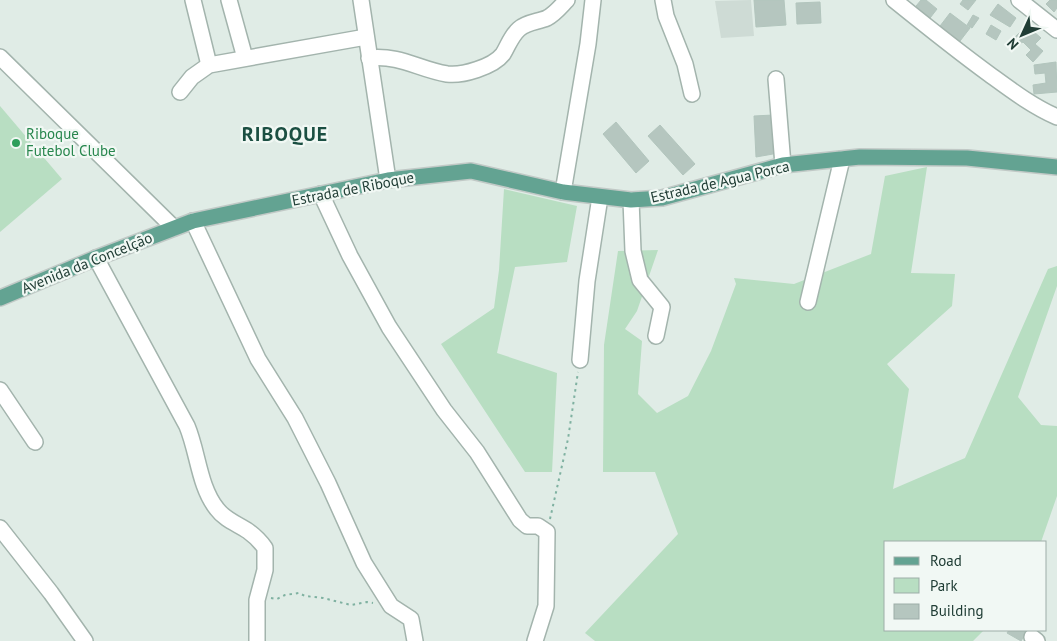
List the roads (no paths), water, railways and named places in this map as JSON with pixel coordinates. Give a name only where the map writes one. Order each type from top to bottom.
[{"type":"main road","name":"Estrada de Agua Porca","points":[[562,192],[631,200],[662,198],[783,165],[860,157],[967,158],[1057,167]]},
{"type":"main road","name":"Estrada de Riboque","points":[[174,228],[193,221],[388,180],[471,171],[562,192]]},
{"type":"main road","name":"Avenida da Concelção","points":[[0,298],[174,228]]},
{"type":"street","points":[[192,0],[209,65]]},
{"type":"street","points":[[228,0],[245,58]]},
{"type":"street","points":[[361,0],[388,180]]},
{"type":"street","points":[[369,58],[397,58],[444,73],[466,73],[495,61],[502,56],[517,30],[524,25],[552,15],[567,0]]},
{"type":"street","points":[[562,192],[588,44],[593,0]]},
{"type":"street","points":[[663,0],[666,16],[685,64],[692,94]]},
{"type":"street","points":[[894,0],[959,52],[1025,100],[1057,117]]},
{"type":"street","points":[[1019,0],[1057,30]]},
{"type":"street","points":[[180,92],[192,77],[209,65],[366,38]]},
{"type":"street","points":[[0,57],[174,228]]},
{"type":"street","points":[[776,79],[783,165]]},
{"type":"street","points":[[808,302],[842,159]]},
{"type":"street","points":[[321,194],[350,256],[389,327],[444,410],[478,452],[520,520],[527,526],[538,526],[547,532],[546,606],[535,641]]},
{"type":"street","points":[[580,360],[587,281],[600,197]]},
{"type":"street","points":[[631,200],[633,251],[640,280],[662,307],[656,336]]},
{"type":"street","points":[[193,221],[258,359],[299,426],[328,483],[364,563],[391,606],[411,619],[415,641]]},
{"type":"street","points":[[96,258],[187,426],[194,442],[207,494],[217,510],[227,519],[248,531],[265,548],[265,570],[258,600],[257,641]]},
{"type":"street","points":[[0,390],[34,442]]},
{"type":"street","points":[[0,528],[51,593],[85,641]]},
{"type":"place","name":"Riboque Futebol Clube","points":[[16,143]]},
{"type":"district","name":"RIBOQUE","points":[[285,134]]}]
